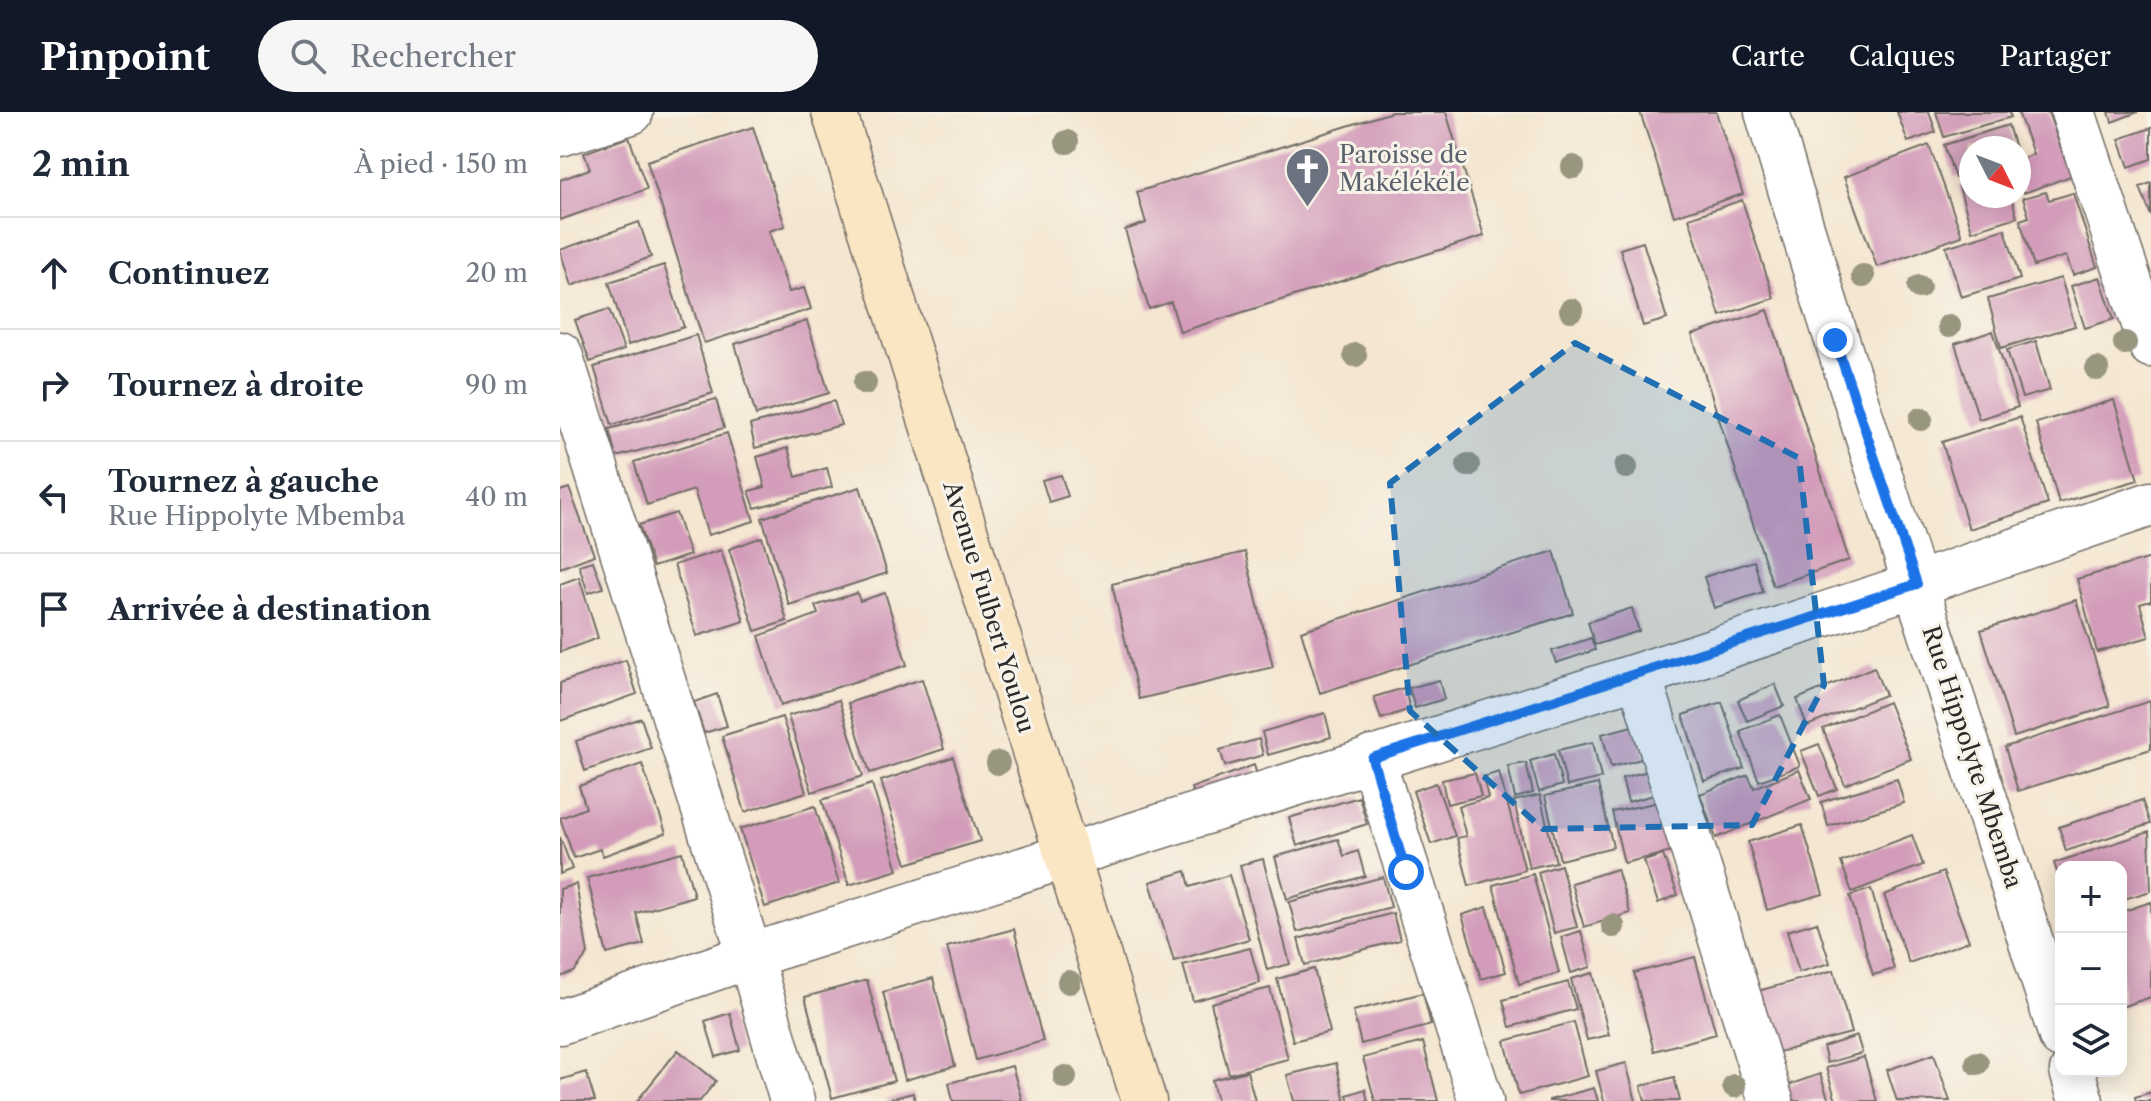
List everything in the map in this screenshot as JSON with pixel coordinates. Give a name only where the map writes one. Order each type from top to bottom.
[{"type":"main road","name":"Avenue Fulbert Youlou","points":[[834,112],[1144,1101]]},
{"type":"street","points":[[560,134],[631,112]]},
{"type":"street","name":"Rue Hippolyte Mbemba","points":[[1767,112],[1835,340],[1917,584],[2055,1017]]},
{"type":"street","points":[[2073,112],[2151,345]]},
{"type":"street","points":[[560,354],[750,956],[792,1101]]},
{"type":"street","points":[[560,1022],[750,956],[1639,675],[2151,504]]},
{"type":"street","points":[[1639,675],[1771,1101]]},
{"type":"street","points":[[1372,758],[1481,1101]]},
{"type":"street","points":[[2074,1077],[2081,1101]]},
{"type":"highlighted area","points":[[1575,343],[1799,458],[1824,685],[1752,825],[1543,829],[1410,711],[1390,483]]},
{"type":"building","name":"Paroisse de Makélékéle","points":[[1392,112],[1446,112],[1484,236],[1180,332],[1171,302],[1149,309],[1125,230],[1146,223],[1137,192]]},
{"type":"building","points":[[1640,112],[1716,112],[1743,194],[1674,216]]},
{"type":"building","points":[[1897,112],[1929,112],[1936,132],[1908,142]]},
{"type":"building","points":[[1936,112],[2009,112],[2011,117],[1944,137]]},
{"type":"building","points":[[2018,112],[2048,112],[2071,176],[2031,190],[2033,154],[2031,136],[2027,136]]},
{"type":"building","points":[[2109,112],[2138,112],[2112,122]]},
{"type":"building","points":[[2008,125],[2011,136],[1973,136]]},
{"type":"building","points":[[753,127],[785,226],[769,231],[789,292],[804,288],[811,309],[704,343],[647,161]]},
{"type":"building","points":[[2151,128],[2151,159],[2129,167],[2119,139]]},
{"type":"building","points":[[629,137],[647,189],[560,220],[560,180],[590,169],[584,153]]},
{"type":"building","points":[[1959,140],[1959,177],[1955,178],[1944,145]]},
{"type":"building","points":[[1929,145],[1962,236],[1877,267],[1844,177]]},
{"type":"building","points":[[2151,183],[2151,216],[2140,187]]},
{"type":"building","points":[[2046,192],[2049,200],[2073,193],[2097,267],[2073,275],[2066,256],[2034,266],[2020,220],[2029,217],[2026,208],[2031,208],[2031,196]]},
{"type":"building","points":[[1742,200],[1774,298],[1720,316],[1689,218]]},
{"type":"building","points":[[1965,208],[2014,208],[2017,217],[1972,231]]},
{"type":"building","points":[[639,222],[651,257],[571,286],[560,250]]},
{"type":"building","points":[[2005,229],[2020,279],[1961,297],[1946,247]]},
{"type":"building","points":[[1643,242],[1667,319],[1643,326],[1620,249]]},
{"type":"building","points":[[664,265],[684,327],[628,345],[609,282]]},
{"type":"building","points":[[2100,277],[2114,319],[2085,328],[2071,286]]},
{"type":"building","points":[[2061,278],[2075,326],[2001,348],[1988,299]]},
{"type":"building","points":[[609,309],[624,350],[590,362],[575,320]]},
{"type":"building","points":[[1768,310],[1849,560],[1773,586],[1692,335]]},
{"type":"building","points":[[807,321],[829,393],[756,415],[735,344]]},
{"type":"building","points":[[1993,331],[2018,407],[1979,419],[1955,344]]},
{"type":"building","points":[[696,335],[713,393],[612,425],[594,367]]},
{"type":"building","points":[[2036,341],[2050,390],[2022,398],[2007,350]]},
{"type":"building","points":[[716,399],[724,428],[616,457],[609,429]]},
{"type":"building","points":[[2114,400],[2138,480],[2059,503],[2036,423]]},
{"type":"building","points":[[834,401],[841,425],[755,448],[750,425]]},
{"type":"building","points":[[2020,417],[2048,504],[1969,529],[1942,442]]},
{"type":"building","points":[[727,433],[754,521],[708,535],[694,490],[647,505],[634,462]]},
{"type":"building","points":[[788,448],[796,477],[827,468],[832,487],[755,508],[749,491],[765,487],[757,457]]},
{"type":"building","points":[[1061,475],[1068,496],[1049,502],[1042,480]]},
{"type":"building","points":[[860,487],[887,573],[789,605],[762,518]]},
{"type":"building","points":[[569,488],[594,555],[560,568],[560,491]]},
{"type":"building","points":[[676,513],[690,555],[653,567],[639,525]]},
{"type":"building","points":[[762,537],[787,621],[755,631],[729,549]]},
{"type":"building","points":[[721,550],[744,621],[697,636],[674,565]]},
{"type":"building","points":[[1554,551],[1573,613],[1320,693],[1301,631]]},
{"type":"building","points":[[1245,552],[1273,667],[1139,699],[1112,584]]},
{"type":"building","points":[[2151,558],[2151,601],[2140,604],[2149,637],[2097,652],[2077,579]]},
{"type":"building","points":[[593,561],[603,588],[588,593],[579,565]]},
{"type":"building","points":[[1754,561],[1763,592],[1714,608],[1704,577]]},
{"type":"building","points":[[579,577],[598,638],[560,652],[560,584]]},
{"type":"building","points":[[857,593],[860,601],[885,593],[907,665],[781,705],[759,636],[818,614],[815,606]]},
{"type":"building","points":[[2076,600],[2110,706],[2014,737],[1981,630]]},
{"type":"building","points":[[1632,608],[1639,631],[1595,645],[1588,622]]},
{"type":"building","points":[[1591,638],[1595,650],[1556,663],[1552,651]]},
{"type":"building","points":[[626,660],[637,694],[560,721],[560,683]]},
{"type":"building","points":[[1874,667],[1885,695],[1807,726],[1797,699]]},
{"type":"building","points":[[922,679],[944,749],[870,773],[848,703]]},
{"type":"building","points":[[1439,680],[1444,699],[1415,708],[1409,688]]},
{"type":"building","points":[[1775,684],[1784,706],[1747,721],[1738,700]]},
{"type":"building","points":[[1404,688],[1410,709],[1381,719],[1374,697]]},
{"type":"building","points":[[717,694],[727,726],[704,733],[694,702]]},
{"type":"building","points":[[839,700],[863,776],[812,792],[788,716]]},
{"type":"building","points":[[2150,701],[2151,749],[2018,791],[2005,747]]},
{"type":"building","points":[[1722,702],[1744,768],[1704,781],[1683,715]]},
{"type":"building","points":[[1888,702],[1911,759],[1845,785],[1823,729]]},
{"type":"building","points":[[1325,713],[1331,737],[1268,755],[1262,732]]},
{"type":"building","points":[[1780,715],[1800,766],[1759,781],[1740,731]]},
{"type":"building","points":[[782,717],[806,792],[745,812],[722,736]]},
{"type":"building","points":[[641,718],[651,748],[585,771],[576,741]]},
{"type":"building","points":[[1636,725],[1645,758],[1611,767],[1602,734]]},
{"type":"building","points":[[1259,739],[1263,755],[1225,766],[1220,750]]},
{"type":"building","points":[[1593,742],[1601,778],[1567,786],[1558,750]]},
{"type":"building","points":[[1819,744],[1837,789],[1819,796],[1801,751]]},
{"type":"building","points":[[1554,754],[1562,785],[1539,792],[1530,761]]},
{"type":"building","points":[[953,757],[980,841],[907,864],[881,781]]},
{"type":"building","points":[[1526,763],[1533,793],[1515,798],[1508,766]]},
{"type":"building","points":[[642,764],[666,833],[603,856],[600,849],[574,858],[560,818],[586,808],[579,786]]},
{"type":"building","points":[[1254,765],[1260,785],[1198,808],[1191,788]]},
{"type":"building","points":[[1799,770],[1811,799],[1716,838],[1700,794],[1748,775],[1754,788]]},
{"type":"building","points":[[1648,771],[1654,795],[1628,802],[1622,778]]},
{"type":"building","points":[[1499,772],[1525,870],[1469,886],[1457,838],[1466,836],[1458,806],[1488,798],[1483,777]]},
{"type":"building","points":[[1475,773],[1481,796],[1447,804],[1442,780]]},
{"type":"building","points":[[1897,779],[1904,803],[1828,826],[1821,802]]},
{"type":"building","points":[[1436,783],[1455,836],[1431,844],[1413,791]]},
{"type":"building","points":[[872,784],[898,870],[849,885],[822,800]]},
{"type":"building","points":[[1598,784],[1613,847],[1560,860],[1545,796]]},
{"type":"building","points":[[1540,795],[1556,862],[1529,868],[1514,801]]},
{"type":"building","points":[[1359,797],[1367,824],[1297,846],[1289,818]]},
{"type":"building","points":[[2142,800],[2150,824],[2066,851],[2059,827]]},
{"type":"building","points":[[1664,801],[1676,851],[1624,863],[1612,812]]},
{"type":"building","points":[[815,806],[839,883],[765,907],[740,829]]},
{"type":"building","points":[[1802,825],[1823,894],[1767,910],[1748,842]]},
{"type":"building","points":[[2149,832],[2151,891],[2127,898],[2127,861],[2060,861]]},
{"type":"building","points":[[1912,835],[1923,865],[1852,892],[1841,862]]},
{"type":"building","points":[[560,837],[572,869],[560,874]]},
{"type":"building","points":[[1338,839],[1344,856],[1358,851],[1365,876],[1287,899],[1275,857]]},
{"type":"building","points":[[682,852],[694,896],[636,913],[644,944],[607,954],[587,878]]},
{"type":"building","points":[[1663,855],[1678,895],[1658,903],[1644,861]]},
{"type":"building","points":[[1263,859],[1290,964],[1267,970],[1240,865]]},
{"type":"building","points":[[1561,865],[1577,927],[1554,933],[1538,872]]},
{"type":"building","points":[[1617,869],[1630,913],[1584,927],[1571,883]]},
{"type":"building","points":[[1186,871],[1190,887],[1229,875],[1249,939],[1174,961],[1150,882]]},
{"type":"building","points":[[1943,872],[1969,941],[1909,963],[1884,895]]},
{"type":"building","points":[[1533,874],[1559,973],[1519,984],[1493,885]]},
{"type":"building","points":[[1383,877],[1391,907],[1297,932],[1289,902]]},
{"type":"building","points":[[576,884],[588,954],[574,972],[560,977],[560,889]]},
{"type":"building","points":[[1871,889],[1894,969],[1873,975],[1850,896]]},
{"type":"building","points":[[2151,902],[2151,997],[2127,1005],[2127,933],[2127,910]]},
{"type":"building","points":[[1487,907],[1506,972],[1481,979],[1462,915]]},
{"type":"building","points":[[1393,913],[1400,940],[1305,965],[1298,939]]},
{"type":"building","points":[[1817,922],[1830,963],[1799,972],[1787,931]]},
{"type":"building","points":[[1014,929],[1043,1041],[976,1060],[947,947]]},
{"type":"building","points":[[1581,931],[1591,967],[1571,973],[1561,937]]},
{"type":"building","points":[[1250,948],[1260,983],[1193,1001],[1183,965]]},
{"type":"building","points":[[1695,957],[1716,1034],[1654,1051],[1634,973]]},
{"type":"building","points":[[1314,969],[1330,1032],[1293,1041],[1277,979]]},
{"type":"building","points":[[1834,970],[1851,1033],[1763,1056],[1747,994]]},
{"type":"building","points":[[1593,973],[1609,1035],[1587,1040],[1571,979]]},
{"type":"building","points":[[933,978],[955,1066],[905,1080],[883,992]]},
{"type":"building","points":[[867,980],[894,1081],[832,1098],[805,997]]},
{"type":"building","points":[[1568,982],[1576,1009],[1510,1027],[1503,1000]]},
{"type":"building","points":[[1270,988],[1288,1059],[1229,1074],[1211,1003]]},
{"type":"building","points":[[1423,993],[1431,1025],[1361,1044],[1353,1011]]},
{"type":"building","points":[[730,1013],[740,1050],[716,1057],[705,1021]]},
{"type":"building","points":[[1574,1022],[1588,1076],[1519,1095],[1505,1041]]},
{"type":"building","points":[[1857,1036],[1862,1053],[1827,1063],[1823,1047]]},
{"type":"building","points":[[1423,1042],[1438,1101],[1375,1101],[1363,1058]]},
{"type":"building","points":[[678,1050],[716,1081],[700,1101],[637,1101]]},
{"type":"building","points":[[1934,1054],[1950,1101],[1897,1101],[1887,1070]]},
{"type":"building","points":[[1864,1057],[1877,1101],[1836,1101],[1826,1068]]},
{"type":"building","points":[[1336,1063],[1345,1101],[1294,1101],[1287,1075]]},
{"type":"building","points":[[1626,1063],[1636,1101],[1604,1101],[1596,1071]]},
{"type":"building","points":[[1012,1066],[1022,1101],[953,1101],[949,1083]]},
{"type":"building","points":[[1247,1071],[1255,1101],[1217,1101],[1212,1080]]},
{"type":"building","points":[[586,1072],[595,1101],[560,1101],[560,1080]]},
{"type":"building","points":[[1820,1074],[1829,1101],[1778,1101],[1774,1090]]},
{"type":"building","points":[[1674,1077],[1680,1101],[1645,1101],[1641,1086]]},
{"type":"building","points":[[1594,1088],[1598,1101],[1549,1101],[1549,1100]]},
{"type":"building","points":[[1365,1089],[1368,1101],[1349,1101],[1347,1095]]},
{"type":"building","points":[[2151,1092],[2151,1101],[2136,1101],[2135,1097]]},
{"type":"building","points":[[913,1093],[915,1101],[885,1101],[885,1100]]},
{"type":"place","name":"Paroisse de Makélékéle","points":[[1308,208]]},
{"type":"route","points":[[1406,872],[1372,758],[1917,584],[1835,340]]}]
